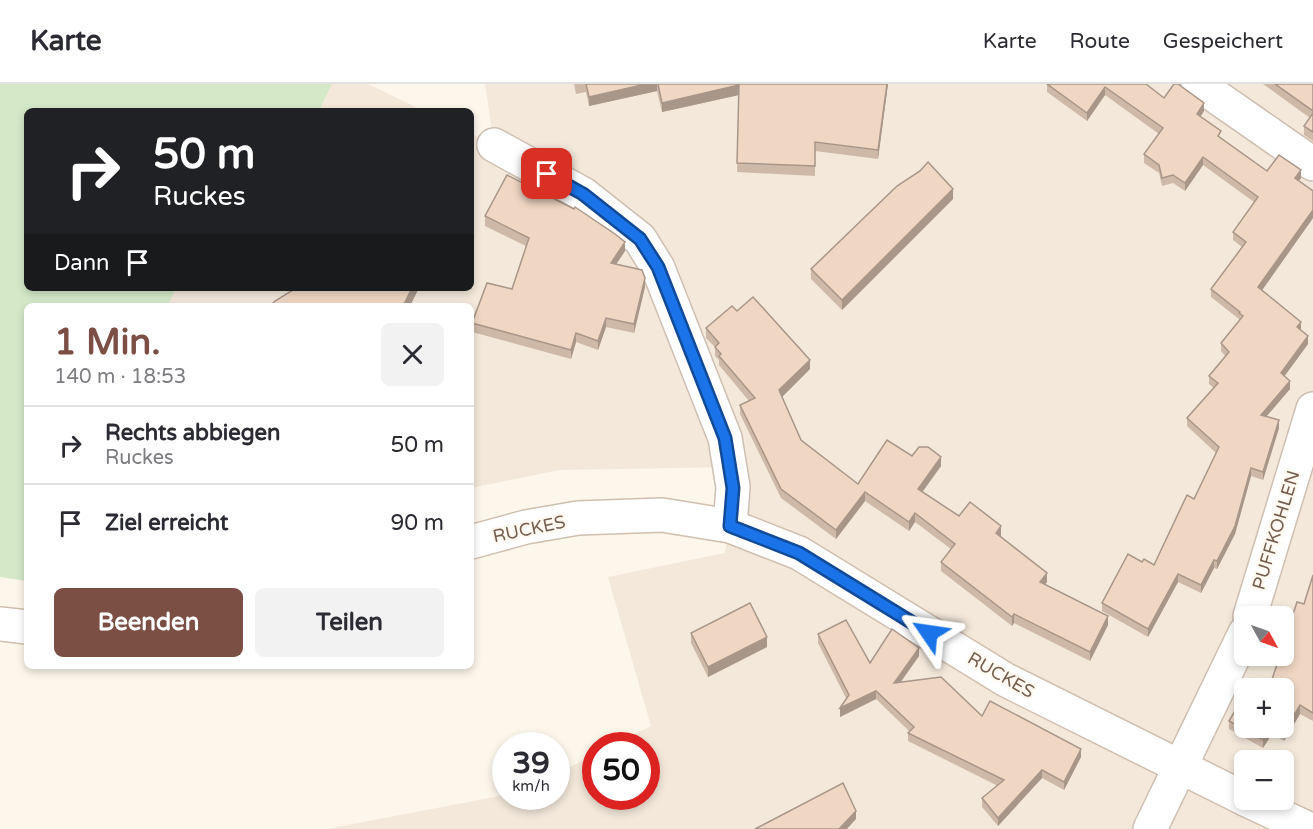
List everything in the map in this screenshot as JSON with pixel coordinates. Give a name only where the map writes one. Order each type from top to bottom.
[{"type":"street","points":[[1198,84],[1313,164]]},
{"type":"street","points":[[494,145],[583,194],[640,239],[658,267],[725,438],[733,488],[730,526]]},
{"type":"street","name":"PUFFKOHLEN","points":[[1253,606],[1313,410]]},
{"type":"street","name":"RUCKES","points":[[474,541],[526,527],[578,519],[662,515],[730,526],[799,553],[1006,680],[1234,793]]},
{"type":"street","points":[[0,624],[24,627]]},
{"type":"street","points":[[0,639],[24,642]]},
{"type":"street","points":[[1150,829],[1234,655]]},
{"type":"street","name":"RUCKES","points":[[1269,810],[1309,829]]},
{"type":"shaded area","points":[[332,84],[368,84],[418,108],[320,108]]},
{"type":"shaded area","points":[[485,84],[1313,84],[1313,829],[327,829],[492,797],[492,810],[570,810],[570,767],[582,761],[582,810],[660,810],[660,732],[639,732],[651,726],[608,577],[725,553],[733,487],[729,467],[559,470],[474,487],[474,303],[169,303],[175,291],[474,291],[474,135],[494,144]]},
{"type":"green space","points":[[0,84],[332,84],[320,108],[24,108],[24,291],[175,291],[169,303],[24,303],[24,581],[0,577]]},
{"type":"building","points":[[586,84],[646,84],[589,97]]},
{"type":"building","points":[[658,84],[887,84],[878,150],[815,142],[815,166],[737,163],[739,85],[662,103]]},
{"type":"building","points":[[1047,84],[1146,84],[1164,98],[1174,84],[1178,84],[1204,103],[1197,114],[1221,131],[1218,136],[1267,171],[1279,155],[1301,170],[1295,178],[1313,191],[1313,210],[1258,287],[1301,322],[1297,327],[1308,336],[1281,373],[1290,381],[1261,415],[1279,420],[1263,472],[1251,468],[1235,526],[1217,561],[1214,560],[1201,585],[1178,574],[1148,629],[1102,603],[1128,554],[1142,562],[1144,559],[1154,565],[1187,495],[1194,499],[1219,447],[1187,418],[1218,383],[1209,376],[1229,352],[1221,343],[1243,316],[1211,289],[1246,242],[1233,232],[1258,197],[1203,157],[1185,183],[1173,175],[1162,178],[1159,165],[1144,154],[1163,128],[1105,87],[1087,113]]},
{"type":"building","points":[[1275,84],[1313,84],[1313,111]]},
{"type":"building","points":[[1313,113],[1313,132],[1304,126]]},
{"type":"building","points":[[928,162],[953,189],[842,300],[811,269],[897,186],[920,171]]},
{"type":"building","points":[[507,175],[574,209],[575,207],[615,234],[625,242],[611,263],[642,270],[645,278],[634,324],[606,318],[598,341],[576,333],[571,350],[474,324],[487,283],[512,289],[529,238],[485,216]]},
{"type":"building","points":[[291,291],[410,291],[404,303],[273,303]]},
{"type":"building","points":[[753,297],[810,360],[779,390],[801,440],[858,484],[887,440],[912,456],[919,447],[928,447],[941,457],[918,489],[959,516],[970,502],[1001,526],[996,533],[1047,573],[1040,582],[1108,616],[1090,652],[1014,614],[1012,617],[941,562],[955,544],[915,513],[909,522],[865,492],[836,530],[781,489],[740,405],[755,398],[719,356],[721,354],[715,347],[719,343],[706,328],[732,306],[737,311]]},
{"type":"building","points":[[1313,575],[1313,713],[1300,705],[1294,715],[1294,678],[1272,678],[1277,666],[1294,666],[1294,611],[1297,602],[1304,604]]},
{"type":"building","points":[[750,603],[767,637],[708,667],[691,633]]},
{"type":"building","points":[[846,620],[870,663],[892,629],[919,648],[894,683],[941,677],[982,716],[990,701],[1081,749],[1064,782],[1042,770],[998,818],[982,798],[1004,780],[908,733],[914,727],[876,691],[840,708],[849,695],[818,634]]},
{"type":"building","points":[[1234,713],[1234,724],[1229,721]]},
{"type":"building","points":[[843,783],[856,811],[839,829],[755,829]]},
{"type":"route","points":[[547,174],[583,194],[640,239],[658,267],[725,438],[733,488],[730,526],[799,553],[929,633]]}]
